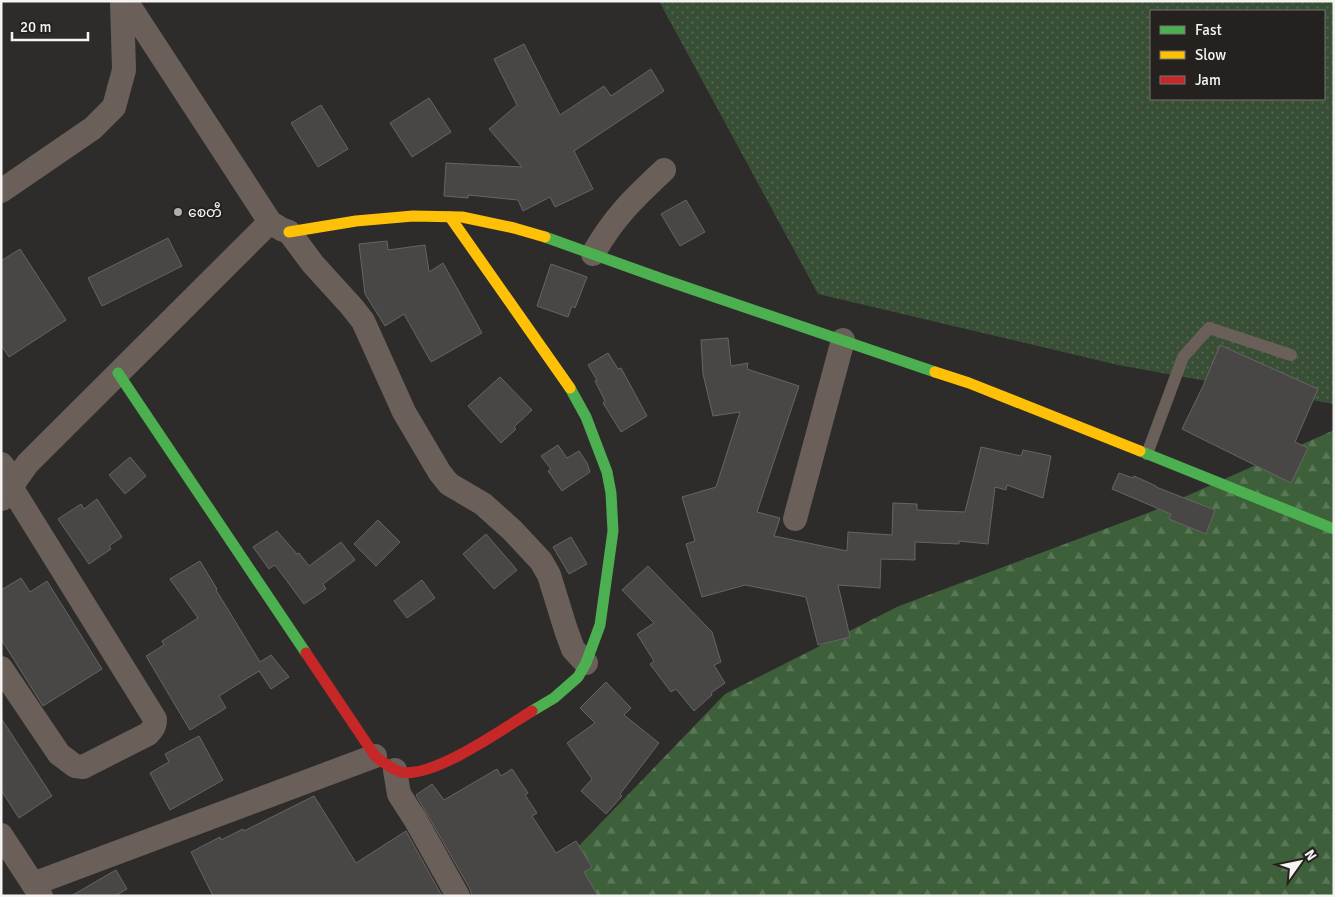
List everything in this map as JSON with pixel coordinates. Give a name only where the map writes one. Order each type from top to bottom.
[{"type":"street","points":[[1,191],[92,128],[114,107],[124,70],[124,1]]},
{"type":"street","points":[[124,1],[279,227],[364,321],[404,412],[440,473],[449,484],[483,504],[512,530],[541,561],[549,574],[573,649],[586,663]]},
{"type":"street","points":[[592,254],[606,230],[625,207],[664,170]]},
{"type":"street","points":[[1,668],[59,754],[74,766],[83,767],[148,734],[153,729],[155,719],[7,483],[118,373],[279,227],[413,216],[462,217],[514,228],[555,240],[674,283],[969,383],[1334,529]]},
{"type":"street","points":[[118,373],[375,756],[395,770],[404,773],[413,773],[437,766],[498,733],[554,698],[578,676],[586,663],[600,625],[613,531],[611,493],[607,472],[586,418],[569,385],[450,217]]},
{"type":"street","points":[[795,519],[843,340]]},
{"type":"street","points":[[1,835],[37,890],[375,756]]},
{"type":"street","points":[[395,770],[399,794],[458,896]]},
{"type":"lane","points":[[1148,454],[1183,357],[1209,328],[1291,355]]},
{"type":"green space","points":[[659,1],[1334,1],[1334,404],[1118,365],[818,294]]},
{"type":"green space","points":[[1334,430],[1334,896],[567,896],[571,854],[725,694],[899,606],[1153,511]]},
{"type":"building","points":[[524,44],[560,115],[604,86],[611,96],[651,69],[664,91],[574,151],[593,189],[555,207],[550,197],[523,211],[518,200],[468,195],[468,198],[444,196],[446,163],[522,167],[489,129],[517,105],[494,59]]},
{"type":"building","points":[[429,98],[451,132],[412,157],[390,123]]},
{"type":"building","points":[[321,105],[348,149],[318,167],[291,123]]},
{"type":"building","points":[[686,200],[705,232],[680,246],[661,214]]},
{"type":"building","points":[[168,238],[182,266],[102,306],[88,278]]},
{"type":"building","points":[[387,241],[388,250],[425,245],[429,272],[443,263],[482,333],[431,362],[404,314],[385,326],[365,294],[359,244]]},
{"type":"building","points":[[20,249],[66,320],[9,357],[1,345],[1,261]]},
{"type":"building","points":[[551,264],[587,277],[575,308],[572,306],[568,317],[537,306]]},
{"type":"building","points":[[728,338],[731,366],[748,363],[747,369],[799,386],[757,512],[780,518],[774,536],[847,551],[848,532],[892,535],[893,503],[917,504],[917,510],[965,512],[981,447],[1021,456],[1023,450],[1051,456],[1043,498],[1007,485],[1006,490],[995,487],[988,544],[959,541],[959,544],[915,542],[915,560],[881,559],[880,588],[838,585],[850,637],[818,645],[806,597],[745,585],[702,597],[686,544],[695,541],[682,497],[716,487],[740,412],[713,416],[703,374],[701,340]]},
{"type":"building","points":[[1220,345],[1318,389],[1295,442],[1308,448],[1291,483],[1182,429]]},
{"type":"building","points":[[608,353],[618,369],[621,368],[647,416],[621,432],[603,403],[605,401],[595,381],[597,380],[588,365]]},
{"type":"building","points":[[500,377],[532,410],[501,443],[468,406]]},
{"type":"building","points":[[558,445],[567,458],[579,451],[587,463],[590,472],[562,491],[548,471],[551,469],[541,456]]},
{"type":"building","points":[[130,457],[146,476],[125,494],[109,475]]},
{"type":"building","points":[[1119,473],[1133,478],[1134,476],[1156,487],[1215,510],[1206,534],[1169,519],[1171,514],[1112,489]]},
{"type":"building","points":[[97,499],[122,537],[109,546],[111,549],[89,564],[58,519],[81,504],[84,509]]},
{"type":"building","points":[[378,520],[400,542],[376,566],[354,544]]},
{"type":"building","points":[[277,531],[309,566],[341,542],[355,560],[323,584],[326,589],[304,604],[275,565],[269,569],[253,547]]},
{"type":"building","points":[[486,534],[517,570],[494,589],[463,554]]},
{"type":"building","points":[[571,537],[587,564],[569,574],[553,547]]},
{"type":"building","points":[[200,561],[260,662],[271,655],[289,677],[271,689],[259,671],[219,696],[226,708],[190,730],[146,656],[164,645],[162,641],[198,618],[170,579]]},
{"type":"building","points":[[648,566],[712,632],[721,662],[714,665],[725,683],[711,693],[712,695],[694,711],[676,689],[671,692],[650,664],[654,661],[637,634],[654,623],[622,590]]},
{"type":"building","points":[[21,578],[30,592],[47,581],[102,669],[43,706],[1,639],[1,590]]},
{"type":"building","points":[[422,580],[435,598],[407,618],[394,601]]},
{"type":"building","points":[[606,682],[631,708],[624,715],[659,743],[620,794],[622,796],[606,814],[581,791],[592,779],[567,743],[595,723],[580,708]]},
{"type":"building","points":[[1,718],[52,796],[19,818],[1,790]]},
{"type":"building","points":[[199,736],[223,780],[170,810],[150,773],[169,762],[165,754]]},
{"type":"building","points":[[497,769],[501,776],[512,769],[528,793],[525,795],[537,813],[532,816],[556,853],[576,841],[592,867],[584,872],[598,896],[472,896],[470,889],[416,795],[432,784],[444,800]]},
{"type":"building","points":[[314,796],[356,863],[406,831],[442,896],[213,896],[191,852],[220,837],[221,840],[243,829],[244,831]]},
{"type":"building","points":[[116,870],[127,889],[115,896],[71,896]]},
{"type":"traffic: fast","points":[[545,237],[935,372]]},
{"type":"traffic: fast","points":[[118,373],[306,653]]},
{"type":"traffic: fast","points":[[532,711],[554,698],[578,677],[586,663],[600,625],[613,531],[611,493],[607,472],[586,417],[570,388]]},
{"type":"traffic: fast","points":[[1140,451],[1334,529]]},
{"type":"traffic: slow","points":[[289,232],[356,221],[413,216],[462,217],[545,237]]},
{"type":"traffic: slow","points":[[450,217],[570,388]]},
{"type":"traffic: slow","points":[[935,372],[969,383],[1140,451]]},
{"type":"traffic: jam","points":[[306,653],[375,756],[390,767],[401,772],[415,772],[431,768],[449,760],[487,740],[532,711]]},
{"type":"place","name":"စေတီ","points":[[178,212]]}]
